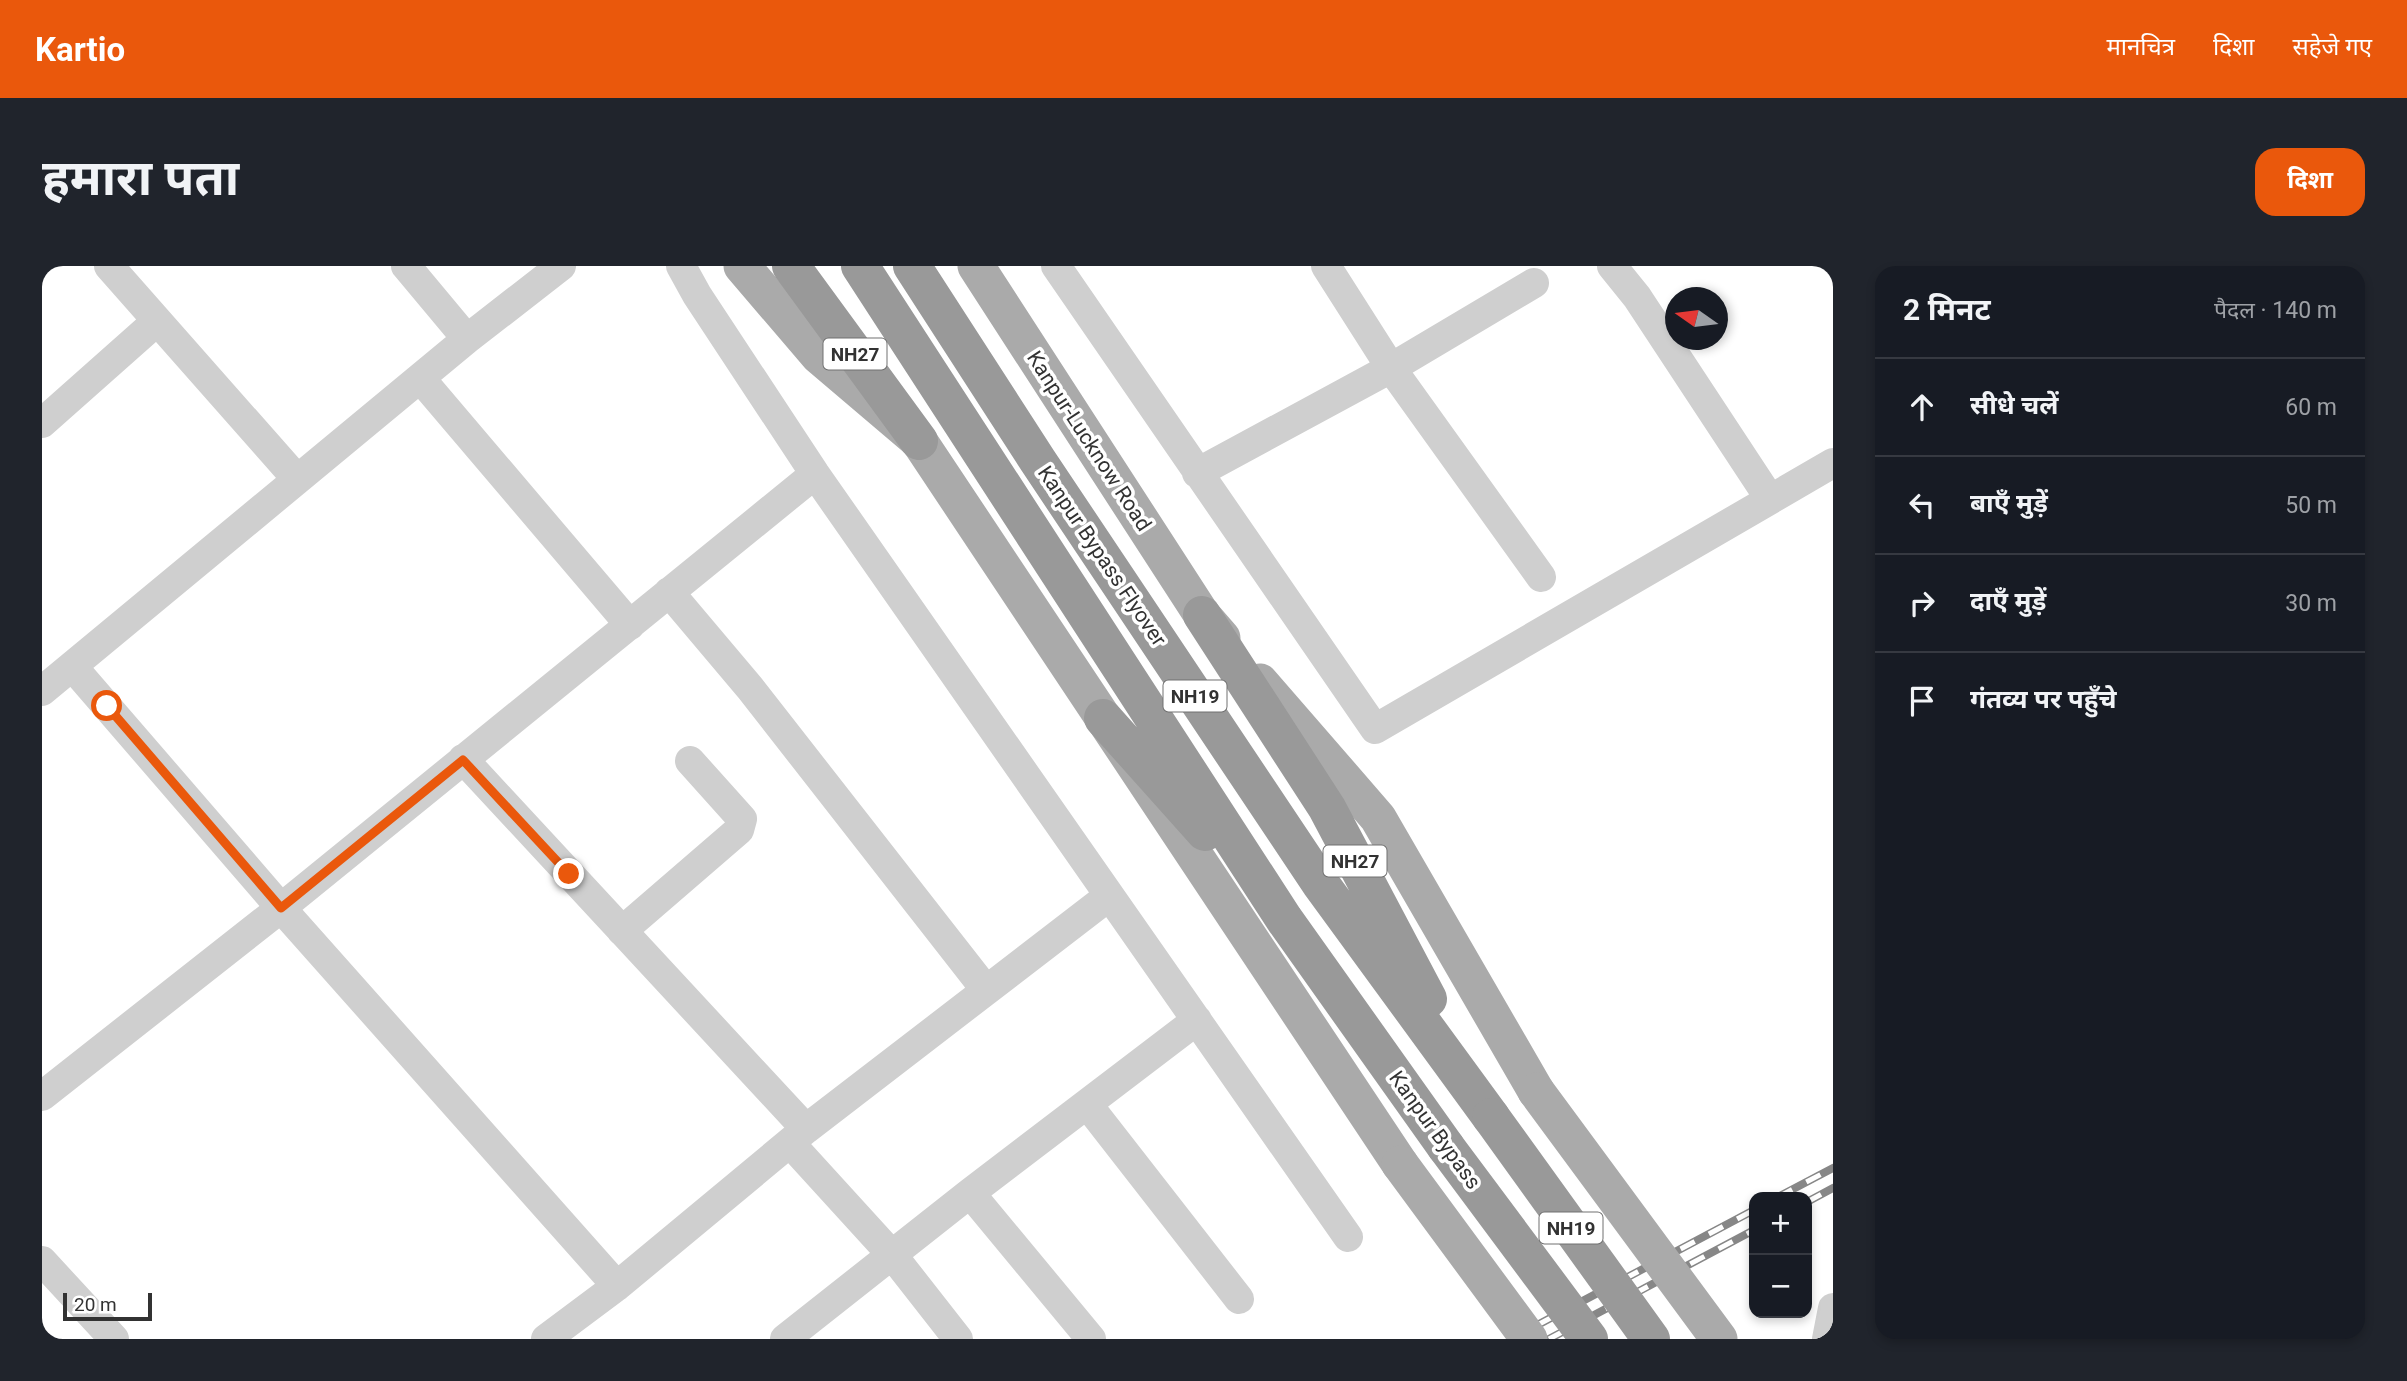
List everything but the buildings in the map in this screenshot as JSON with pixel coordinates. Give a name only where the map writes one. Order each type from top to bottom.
[{"type":"highway","name":"NH27","points":[[791,266],[919,441]]},
{"type":"highway","name":"Kanpur Bypass Flyover","points":[[860,266],[1284,919]]},
{"type":"highway","name":"Kanpur Bypass Flyover","points":[[912,266],[1320,883],[1492,1117]]},
{"type":"highway","name":"NH27","points":[[1202,615],[1327,808],[1492,1117]]},
{"type":"highway","name":"NH27","points":[[1102,718],[1284,919]]},
{"type":"highway","name":"Kanpur Bypass","points":[[1284,919],[1446,1147],[1589,1339]]},
{"type":"highway","name":"NH19","points":[[1492,1117],[1651,1339]]},
{"type":"main road","name":"Kanpur-Lucknow Road","points":[[976,266],[1202,615],[1378,818],[1536,1091],[1719,1339]]},
{"type":"main road","points":[[744,269],[819,356],[919,441]]},
{"type":"main road","name":"NH27","points":[[919,441],[1102,718]]},
{"type":"main road","points":[[1102,718],[1400,1164],[1529,1339]]},
{"type":"street","points":[[109,266],[297,480]]},
{"type":"street","points":[[406,266],[467,339]]},
{"type":"street","points":[[42,691],[467,339],[561,266]]},
{"type":"street","points":[[681,266],[697,295],[816,474],[1348,1237]]},
{"type":"street","points":[[1056,266],[1375,729],[1833,463]]},
{"type":"street","points":[[1326,266],[1391,368],[1541,577]]},
{"type":"street","points":[[1612,266],[1637,297],[1770,499]]},
{"type":"street","points":[[1198,473],[1391,368],[1534,284]]},
{"type":"street","points":[[42,423],[157,321]]},
{"type":"street","points":[[420,378],[630,625]]},
{"type":"street","points":[[42,1096],[281,908],[816,474]]},
{"type":"street","points":[[669,592],[750,688],[986,990]]},
{"type":"street","points":[[72,666],[281,908],[617,1286]]},
{"type":"street","points":[[463,760],[622,931],[798,1136],[958,1339]]},
{"type":"street","points":[[622,931],[739,830],[742,819],[690,761]]},
{"type":"street","points":[[546,1339],[617,1286],[798,1136],[1109,896]]},
{"type":"street","points":[[785,1339],[970,1193],[1197,1020]]},
{"type":"street","points":[[1087,1104],[1239,1298]]},
{"type":"street","points":[[970,1193],[1091,1339]]},
{"type":"street","points":[[42,1261],[114,1339]]},
{"type":"street","points":[[1827,1339],[1833,1308]]},
{"type":"railway","points":[[1787,1192],[1833,1168]]},
{"type":"railway","points":[[1812,1199],[1833,1188]]},
{"type":"railway","points":[[1511,1339],[1749,1213]]},
{"type":"railway","points":[[1549,1339],[1749,1233]]},
{"type":"route","points":[[107,706],[281,908],[463,760],[569,874]]}]
